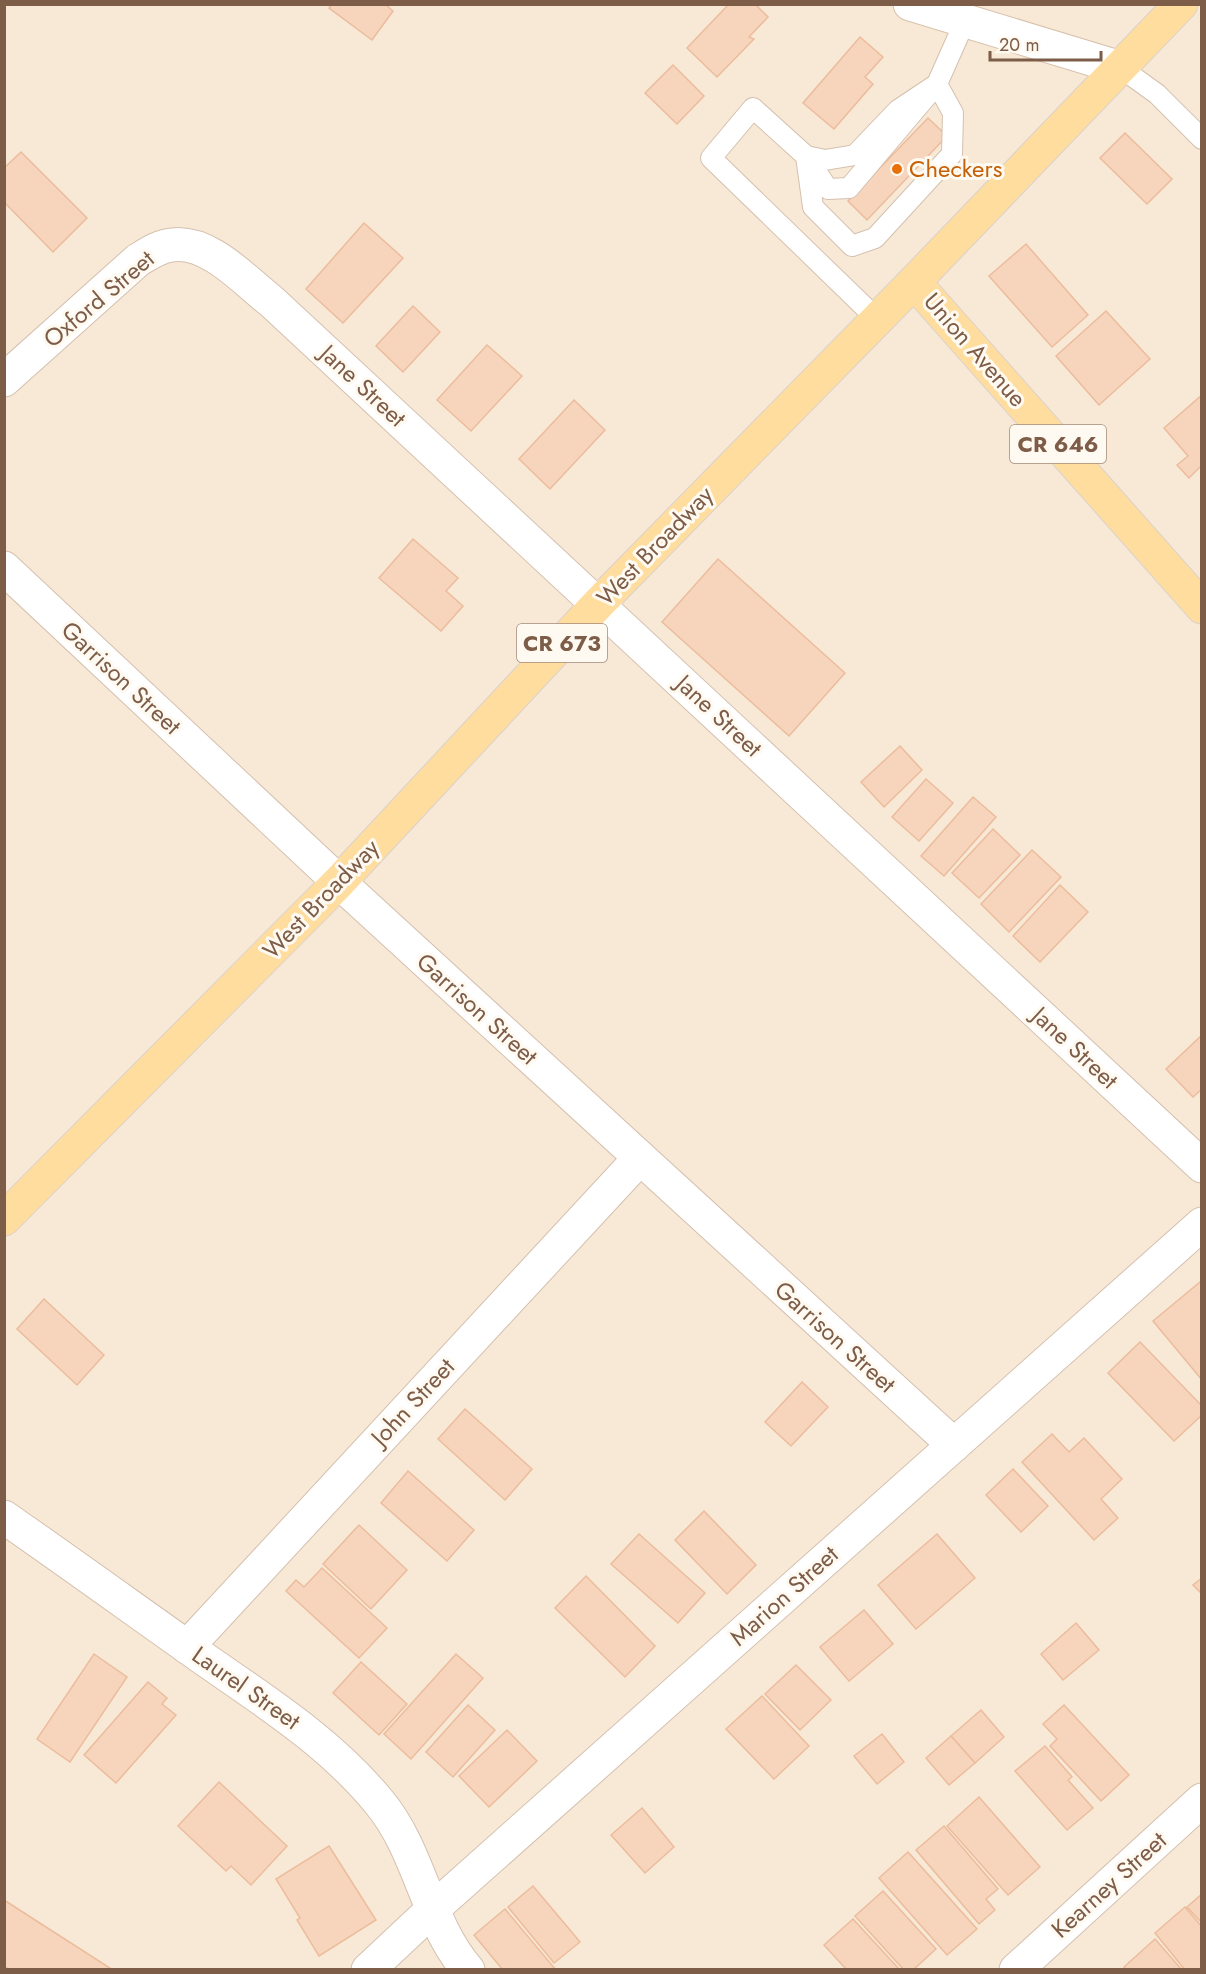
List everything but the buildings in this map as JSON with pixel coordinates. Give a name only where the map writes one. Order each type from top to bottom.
[{"type":"main road","name":"West Broadway","points":[[4,1219],[339,882],[598,604],[914,282],[1181,4]]},
{"type":"main road","name":"Union Avenue","points":[[914,282],[1202,607]]},
{"type":"street","points":[[910,4],[1121,68]]},
{"type":"street","name":"Oxford Street","points":[[4,380],[138,260],[151,252],[170,245],[186,244],[210,252],[234,271]]},
{"type":"street","name":"Jane Street","points":[[234,271],[271,302],[598,604],[1202,1166]]},
{"type":"street","name":"Garrison Street","points":[[4,568],[339,882],[954,1445]]},
{"type":"street","name":"John Street","points":[[187,1647],[639,1158]]},
{"type":"street","name":"Marion Street","points":[[369,1970],[433,1909],[1202,1224]]},
{"type":"street","name":"Laurel Street","points":[[4,1516],[306,1730],[359,1779],[398,1828],[449,1942],[468,1970]]},
{"type":"street","name":"Kearney Street","points":[[1016,1970],[1202,1800]]},
{"type":"lane","points":[[877,319],[711,158],[753,108],[806,156],[828,189],[849,188],[937,84],[965,21]]},
{"type":"lane","points":[[1121,68],[1157,93],[1202,139]]},
{"type":"lane","points":[[806,156],[813,207],[852,246],[875,238],[952,154],[953,113],[937,84]]},
{"type":"lane","points":[[806,156],[825,160],[855,155],[898,110],[937,84]]},
{"type":"shaded area","points":[[5,5],[1201,5],[1201,1969],[5,1969]]},
{"type":"place","name":"Checkers","points":[[897,169]]}]
